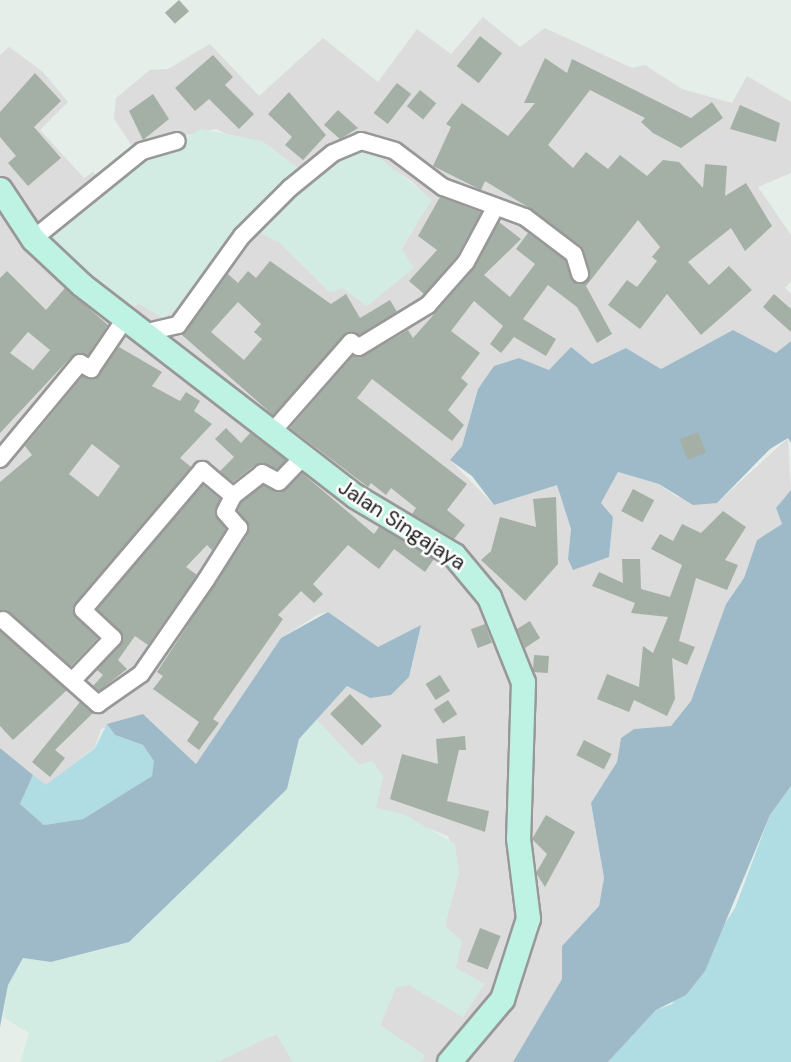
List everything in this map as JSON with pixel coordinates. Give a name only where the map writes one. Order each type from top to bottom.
[{"type":"street","points":[[33,240],[142,151],[177,141]]},
{"type":"street","points":[[0,459],[80,363],[91,369],[134,326],[178,326],[243,236],[289,188],[333,153],[360,141],[387,148],[443,187],[525,217],[572,253],[580,274]]},
{"type":"street","name":"Jalan Singajaya","points":[[0,189],[33,240],[134,326],[302,458],[454,555],[474,573],[514,648],[523,682],[518,838],[528,918],[502,999],[449,1062]]},
{"type":"street","points":[[272,432],[351,342],[359,347],[428,305],[466,262],[495,208]]},
{"type":"street","points":[[3,620],[98,704],[141,674],[239,528],[225,512],[233,496],[262,473],[279,482],[302,458]]},
{"type":"street","points":[[73,680],[113,638],[83,610],[202,470],[233,496]]},
{"type":"shaded area","points":[[483,17],[520,47],[545,28],[632,68],[645,65],[682,89],[732,103],[747,76],[791,102],[791,173],[758,187],[791,235],[791,281],[785,288],[791,294],[791,341],[776,353],[733,330],[661,369],[626,348],[591,364],[549,370],[519,358],[495,366],[478,389],[462,446],[450,460],[494,505],[557,484],[571,529],[568,559],[609,557],[613,517],[601,503],[618,472],[659,484],[677,497],[717,503],[788,438],[791,490],[776,509],[782,524],[757,540],[744,578],[726,604],[691,701],[671,726],[634,729],[621,738],[617,762],[591,803],[604,878],[599,906],[562,946],[562,979],[539,1025],[513,1062],[420,1062],[425,1056],[380,1025],[396,987],[409,985],[463,1017],[484,984],[456,968],[445,926],[459,872],[448,836],[376,808],[383,776],[372,761],[359,765],[315,718],[347,686],[370,698],[421,625],[378,647],[328,612],[317,615],[281,638],[196,764],[143,714],[101,729],[95,747],[46,786],[0,748],[0,55],[9,47],[43,72],[68,102],[40,130],[84,178],[93,172],[106,186],[129,310],[244,225],[279,242],[330,292],[343,288],[367,306],[431,200],[410,180],[362,150],[311,178],[262,141],[241,141],[216,129],[183,136],[143,162],[114,119],[116,98],[150,70],[168,69],[210,44],[259,96],[323,38],[378,82],[417,29],[451,54]]},
{"type":"shaded area","points":[[201,129],[262,141],[311,178],[362,150],[381,159],[432,200],[401,248],[414,268],[367,306],[343,288],[330,292],[279,242],[245,225],[183,306],[163,318],[137,303],[129,310],[42,238],[106,186]]},
{"type":"shaded area","points":[[733,330],[776,353],[791,341],[791,443],[788,438],[770,449],[717,503],[693,505],[659,484],[618,472],[601,503],[613,517],[609,557],[573,570],[568,559],[571,529],[557,485],[494,505],[472,476],[450,460],[462,446],[478,389],[494,366],[519,358],[549,370],[571,347],[592,364],[626,348],[661,369]]},
{"type":"shaded area","points":[[791,490],[791,786],[770,815],[705,971],[686,995],[656,1010],[608,1062],[513,1062],[562,979],[562,946],[599,906],[604,878],[591,803],[617,762],[621,738],[634,729],[671,726],[691,701],[726,604],[744,578],[757,540],[782,524],[776,508]]},
{"type":"shaded area","points":[[328,612],[378,647],[421,625],[409,677],[391,695],[370,698],[347,686],[299,739],[287,789],[129,942],[51,962],[23,958],[8,985],[0,1027],[0,748],[33,775],[20,804],[44,825],[83,819],[152,776],[154,761],[143,745],[115,735],[107,724],[143,714],[196,764],[281,638]]},
{"type":"shaded area","points":[[315,718],[359,765],[372,761],[383,776],[376,808],[404,814],[455,844],[459,872],[445,926],[462,941],[456,968],[484,984],[463,1017],[409,985],[396,988],[380,1025],[425,1056],[420,1062],[293,1062],[276,1034],[218,1062],[21,1062],[29,1033],[3,1017],[8,985],[23,958],[52,962],[113,947],[287,789],[299,739]]},
{"type":"shaded area","points":[[107,724],[115,735],[143,745],[155,761],[152,776],[83,819],[44,825],[20,804],[33,775],[46,785],[95,748]]},
{"type":"shaded area","points":[[791,786],[791,1062],[608,1062],[656,1010],[672,1004],[735,908],[770,815]]},
{"type":"shaded area","points":[[277,1034],[293,1062],[218,1062],[217,1059]]},
{"type":"building","points":[[179,0],[189,11],[175,24],[165,13]]},
{"type":"building","points":[[480,36],[502,53],[479,83],[457,66]]},
{"type":"building","points":[[213,55],[233,77],[225,85],[254,114],[239,129],[209,99],[195,111],[175,88]]},
{"type":"building","points":[[545,58],[567,73],[572,59],[691,118],[712,102],[723,118],[681,148],[653,133],[641,122],[645,118],[590,90],[548,145],[573,168],[586,152],[608,169],[620,155],[647,176],[663,160],[679,162],[703,188],[705,164],[727,166],[725,196],[746,183],[772,226],[745,251],[731,228],[688,262],[709,285],[729,266],[752,290],[701,335],[667,294],[640,329],[608,305],[627,280],[637,287],[657,261],[652,257],[660,247],[638,220],[586,286],[612,334],[597,343],[577,307],[548,285],[523,319],[556,339],[546,356],[514,337],[501,353],[490,344],[503,326],[474,301],[451,331],[480,353],[461,378],[468,384],[448,410],[464,425],[452,441],[372,379],[357,398],[467,484],[447,510],[465,525],[454,539],[412,514],[416,508],[391,488],[386,495],[371,483],[368,487],[290,428],[353,356],[364,356],[408,330],[413,338],[474,269],[499,222],[521,239],[484,275],[510,297],[535,264],[516,249],[528,233],[565,260],[573,282],[588,281],[581,246],[531,209],[485,181],[481,190],[433,166],[451,127],[446,124],[462,103],[508,136],[535,103],[524,103]]},
{"type":"building","points":[[35,73],[61,101],[34,127],[61,158],[28,186],[8,163],[16,156],[0,137],[0,112]]},
{"type":"building","points":[[397,83],[411,94],[388,124],[374,113]]},
{"type":"building","points":[[420,90],[436,103],[423,120],[407,106]]},
{"type":"building","points":[[289,92],[326,135],[303,160],[285,145],[292,137],[268,114]]},
{"type":"building","points":[[153,94],[169,119],[143,140],[129,111]]},
{"type":"building","points":[[740,105],[780,123],[776,142],[730,129]]},
{"type":"building","points":[[338,110],[358,128],[340,139],[324,125]]},
{"type":"building","points":[[440,197],[481,212],[457,256],[424,294],[409,281],[437,250],[418,236]]},
{"type":"building","points":[[270,261],[331,304],[346,294],[360,318],[390,300],[397,312],[359,335],[344,335],[273,415],[182,335],[228,274],[238,283],[248,271],[256,278]],"holes":[[[238,302],[261,324],[254,332],[262,339],[244,360],[211,332]]]},
{"type":"building","points":[[7,271],[46,310],[65,288],[108,325],[88,355],[72,356],[0,433],[0,278]],"holes":[[[28,332],[50,350],[33,370],[10,353]]]},
{"type":"building","points":[[774,294],[791,309],[791,332],[763,307]]},
{"type":"building","points":[[119,347],[162,372],[152,386],[180,401],[186,392],[200,401],[194,411],[212,424],[180,458],[191,467],[75,604],[75,617],[98,638],[71,666],[0,610],[0,482],[32,455],[25,446],[83,376],[96,378]],"holes":[[[92,444],[120,466],[98,497],[69,474]]]},
{"type":"building","points":[[226,428],[241,443],[250,433],[286,460],[277,469],[256,464],[233,482],[220,471],[234,457],[215,439]]},
{"type":"building","points":[[698,432],[706,452],[688,460],[679,439]]},
{"type":"building","points":[[302,473],[374,534],[379,527],[434,559],[425,572],[394,549],[379,569],[348,545],[313,584],[323,594],[314,603],[301,591],[278,615],[283,619],[213,719],[219,723],[199,750],[187,741],[199,722],[153,689],[163,676],[157,672],[248,534],[238,510],[241,503],[263,485],[281,492]]},
{"type":"building","points":[[203,485],[220,499],[215,514],[226,529],[212,550],[207,545],[186,567],[197,575],[148,645],[135,636],[118,660],[127,669],[99,691],[93,686],[103,675],[97,670],[123,640],[97,609]]},
{"type":"building","points":[[633,489],[654,500],[642,522],[621,511]]},
{"type":"building","points":[[556,497],[558,564],[525,601],[481,560],[491,551],[500,517],[536,527],[533,499]]},
{"type":"building","points":[[723,511],[746,527],[725,560],[738,565],[727,590],[696,578],[679,641],[695,647],[687,665],[672,658],[675,699],[667,716],[634,700],[629,712],[597,699],[607,674],[639,687],[643,646],[653,653],[668,617],[631,613],[635,603],[592,586],[599,572],[623,583],[622,559],[640,559],[641,589],[670,597],[682,565],[651,549],[660,534],[673,541],[682,524],[701,533]]},
{"type":"building","points":[[530,621],[540,638],[525,648],[517,629]]},
{"type":"building","points":[[485,624],[492,643],[478,648],[471,629]]},
{"type":"building","points":[[0,631],[67,690],[13,740],[0,726]]},
{"type":"building","points":[[534,655],[549,656],[548,673],[533,672]]},
{"type":"building","points":[[440,675],[450,691],[436,700],[426,684]]},
{"type":"building","points":[[350,694],[382,726],[362,746],[330,714]]},
{"type":"building","points":[[448,700],[457,714],[443,724],[434,709]]},
{"type":"building","points":[[80,702],[93,713],[55,750],[65,758],[50,777],[32,762]]},
{"type":"building","points":[[465,736],[466,750],[459,750],[447,801],[489,811],[485,832],[390,799],[402,754],[438,764],[436,739]]},
{"type":"building","points":[[584,740],[612,754],[604,769],[576,755]]},
{"type":"building","points":[[546,815],[575,832],[545,887],[536,873],[547,854],[532,839]]},
{"type":"building","points":[[480,928],[501,936],[488,969],[467,962]]}]
